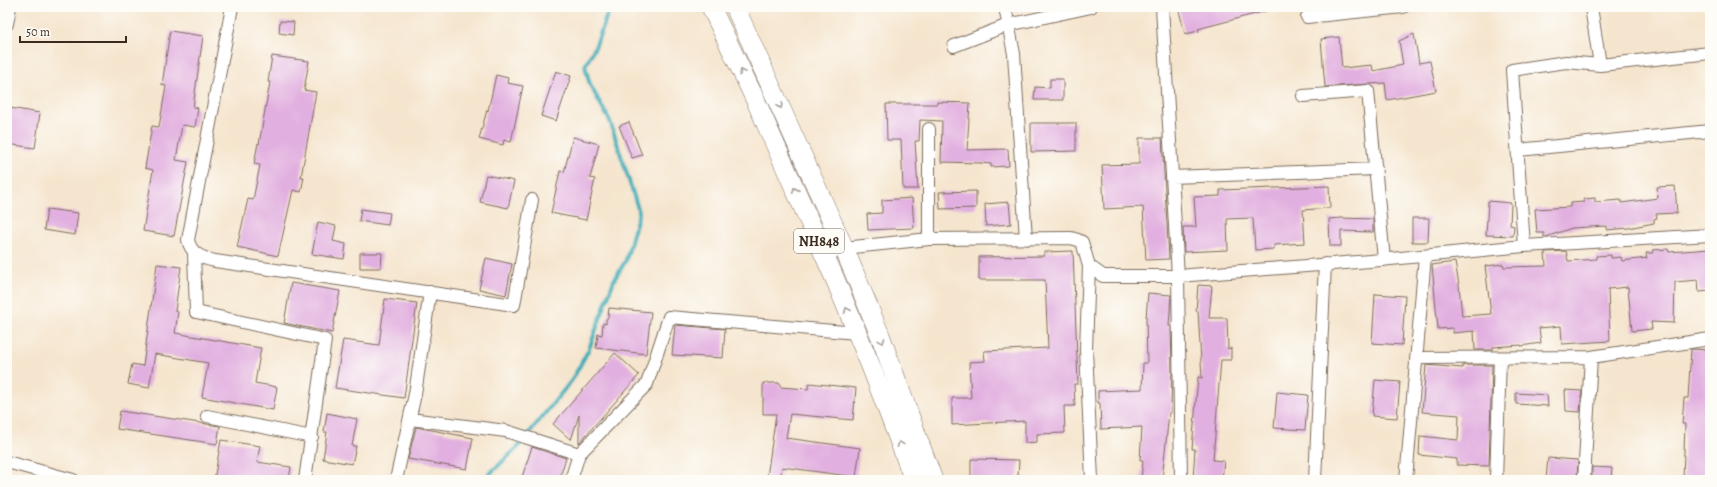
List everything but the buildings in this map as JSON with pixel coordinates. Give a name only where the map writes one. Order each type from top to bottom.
[{"type":"highway","name":"NH848","points":[[711,7],[755,100],[825,256],[857,333],[914,480]]},
{"type":"highway","name":"NH848","points":[[735,7],[844,248],[880,336],[933,480]]},
{"type":"street","points":[[7,24],[10,7]]},
{"type":"street","points":[[232,7],[188,240],[189,247],[194,253],[205,259],[215,261],[514,305],[532,200]]},
{"type":"street","points":[[1005,7],[1014,54],[1026,239]]},
{"type":"street","points":[[954,46],[1008,24],[1092,7]]},
{"type":"street","points":[[1162,7],[1178,276],[1181,480]]},
{"type":"street","points":[[1307,17],[1403,7]]},
{"type":"street","points":[[1591,7],[1600,65]]},
{"type":"street","points":[[1524,246],[1512,70],[1566,62],[1600,65],[1710,53]]},
{"type":"street","points":[[1303,96],[1368,91],[1384,260]]},
{"type":"street","points":[[929,128],[929,240]]},
{"type":"street","points":[[1518,150],[1710,131]]},
{"type":"street","points":[[1172,177],[1376,169]]},
{"type":"street","points":[[1089,266],[1103,276],[1178,276],[1384,260],[1524,246],[1710,235]]},
{"type":"street","points":[[825,256],[844,248],[929,240],[1078,240],[1085,248],[1089,266],[1086,349],[1092,480]]},
{"type":"street","points":[[194,253],[196,312],[326,340],[305,480]]},
{"type":"street","points":[[1406,480],[1426,256]]},
{"type":"street","points":[[1315,480],[1325,264]]},
{"type":"street","points":[[396,480],[410,420],[430,292]]},
{"type":"street","points":[[571,480],[579,454],[648,384],[669,317],[857,333]]},
{"type":"street","points":[[1416,358],[1591,357],[1710,339]]},
{"type":"street","points":[[1584,480],[1591,357]]},
{"type":"street","points":[[1496,480],[1500,358]]},
{"type":"street","points":[[207,416],[312,437]]},
{"type":"street","points":[[410,420],[506,431],[579,454]]},
{"type":"street","points":[[7,462],[73,480]]},
{"type":"waterway","points":[[483,480],[517,448],[572,380],[589,349],[614,280],[626,260],[639,212],[610,121],[590,85],[585,66],[596,45],[610,7]]}]
